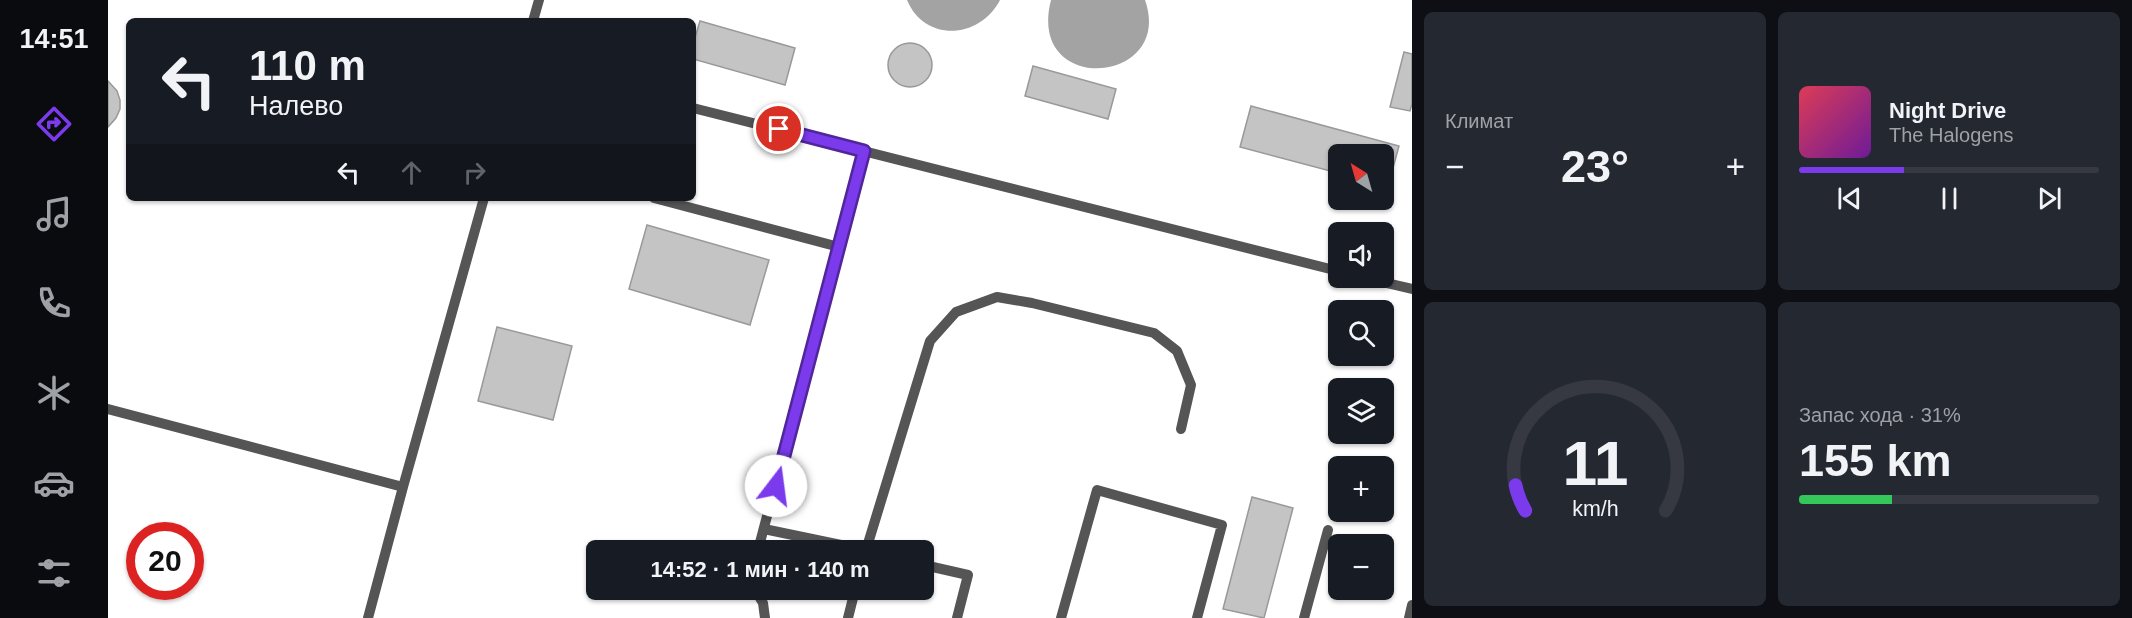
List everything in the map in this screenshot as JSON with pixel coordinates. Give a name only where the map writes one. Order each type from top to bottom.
[{"type":"lane","points":[[535,18],[539,0]]},
{"type":"lane","points":[[696,109],[1328,268]]},
{"type":"lane","points":[[761,540],[864,151]]},
{"type":"lane","points":[[368,618],[483,201]]},
{"type":"lane","points":[[665,201],[839,247]]},
{"type":"lane","points":[[1394,285],[1412,289]]},
{"type":"lane","points":[[868,540],[930,341],[957,312],[997,297],[1032,303],[1154,333],[1177,351],[1191,385],[1180,429]]},
{"type":"lane","points":[[108,408],[403,488]]},
{"type":"lane","points":[[1061,618],[1097,490],[1222,525],[1197,618]]},
{"type":"lane","points":[[764,529],[817,540]]},
{"type":"lane","points":[[1304,618],[1328,530]]},
{"type":"lane","points":[[934,567],[968,575],[957,618]]},
{"type":"lane","points":[[761,600],[765,618]]},
{"type":"lane","points":[[848,618],[852,600]]},
{"type":"lane","points":[[1408,618],[1412,604]]},
{"type":"shaded area","points":[[907,0],[1000,0],[991,13],[980,22],[953,31],[926,24],[915,14]]},
{"type":"shaded area","points":[[1051,0],[1145,0],[1149,28],[1139,50],[1122,63],[1100,68],[1078,65],[1059,53],[1049,31]]},
{"type":"building","points":[[700,21],[795,48],[785,85],[696,60],[696,34]]},
{"type":"building","points":[[910,43],[919,44],[926,49],[931,56],[931,74],[926,81],[919,86],[910,87],[901,86],[894,81],[889,74],[888,65],[889,56],[894,49],[901,44]]},
{"type":"building","points":[[1404,52],[1412,54],[1410,111],[1390,107]]},
{"type":"building","points":[[1033,66],[1116,89],[1108,119],[1025,96]]},
{"type":"building","points":[[108,81],[117,91],[120,109],[108,127]]},
{"type":"building","points":[[1251,106],[1392,144],[1328,144],[1328,170],[1240,147]]},
{"type":"building","points":[[1394,145],[1399,146],[1394,164]]},
{"type":"building","points":[[647,225],[769,260],[750,325],[629,289]]},
{"type":"building","points":[[497,327],[572,346],[553,420],[478,401]]},
{"type":"building","points":[[1252,497],[1293,508],[1264,618],[1223,609]]},
{"type":"route","points":[[776,486],[864,151],[779,129]]}]
